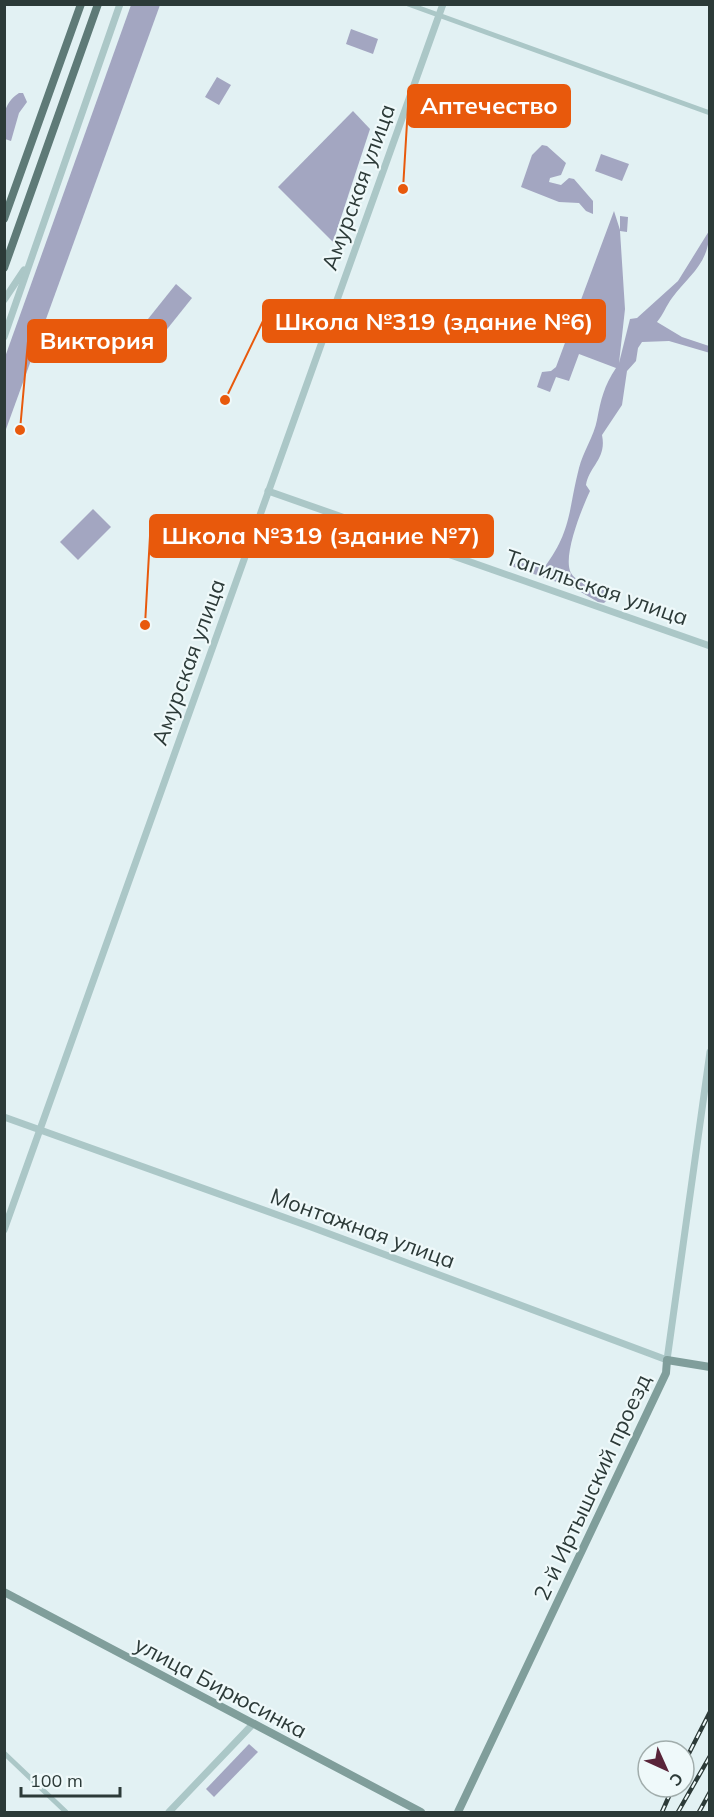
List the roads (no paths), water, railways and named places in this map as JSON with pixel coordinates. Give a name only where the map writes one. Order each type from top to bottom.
[{"type":"main road","points":[[4,219],[81,4]]},
{"type":"main road","points":[[4,268],[98,4]]},
{"type":"main road","name":"Монтажная улица","points":[[667,1360],[710,1367]]},
{"type":"main road","name":"2-й Иртышский проезд","points":[[458,1812],[666,1373],[667,1360]]},
{"type":"main road","name":"улица Бирюсинка","points":[[4,1592],[252,1725],[421,1812]]},
{"type":"street","points":[[4,337],[120,4]]},
{"type":"street","points":[[408,4],[710,113]]},
{"type":"street","name":"Амурская улица","points":[[4,1230],[443,4]]},
{"type":"street","points":[[4,300],[31,257]]},
{"type":"street","name":"Тагильская улица","points":[[268,491],[710,646]]},
{"type":"street","name":"2-й Иртышский проезд","points":[[667,1360],[710,1052]]},
{"type":"street","name":"Монтажная улица","points":[[4,1117],[667,1360]]},
{"type":"street","points":[[169,1812],[252,1725]]},
{"type":"street","points":[[4,1753],[66,1812]]},
{"type":"railway","points":[[696,1739],[710,1712]]},
{"type":"railway","points":[[678,1812],[710,1756]]},
{"type":"railway","points":[[699,1812],[710,1792]]},
{"type":"railway","points":[[662,1812],[668,1799]]},
{"type":"place","name":"Аптечество","points":[[403,189]]},
{"type":"place","name":"Школа №319 (здание №6)","points":[[225,400]]},
{"type":"place","name":"Виктория","points":[[20,430]]},
{"type":"place","name":"Школа №319 (здание №7)","points":[[145,625]]}]
